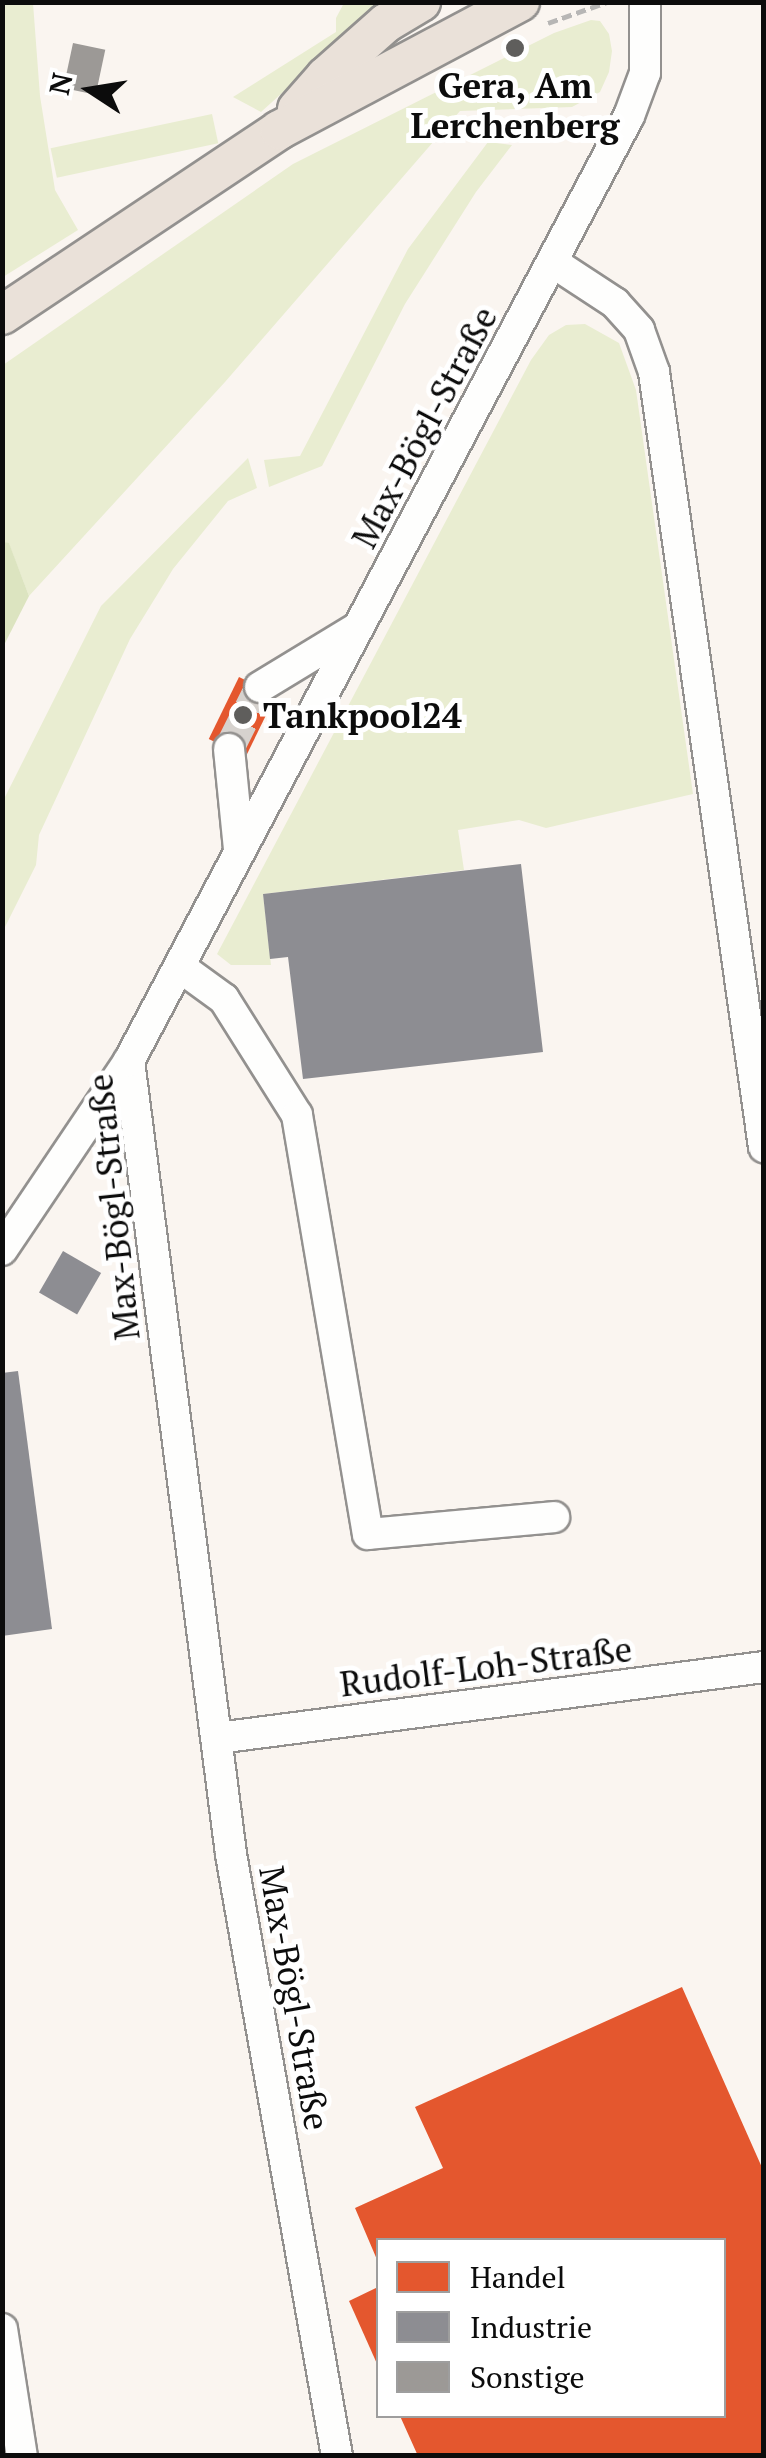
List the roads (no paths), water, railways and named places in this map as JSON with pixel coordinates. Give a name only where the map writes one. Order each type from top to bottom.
[{"type":"main road","points":[[279,130],[325,77],[386,23],[422,2]]},
{"type":"main road","points":[[2,315],[279,130],[530,15]]},
{"type":"street","name":"Max-Bögl-Straße","points":[[337,2456],[231,1854],[129,1061],[554,263],[628,116],[645,73],[645,2]]},
{"type":"street","points":[[554,263],[616,303],[639,330],[654,372],[764,1147]]},
{"type":"street","points":[[260,687],[360,626]]},
{"type":"street","points":[[229,749],[239,849]]},
{"type":"street","points":[[180,967],[224,999],[297,1115],[368,1534],[554,1517]]},
{"type":"street","points":[[2,1250],[129,1061]]},
{"type":"street","name":"Rudolf-Loh-Straße","points":[[218,1738],[764,1667]]},
{"type":"street","points":[[2,2329],[22,2456]]},
{"type":"tunnel","points":[[229,749],[260,687]]},
{"type":"place","name":"Gera, Am Lerchenberg","points":[[515,48]]},
{"type":"place","name":"Tankpool24","points":[[243,715]]}]
